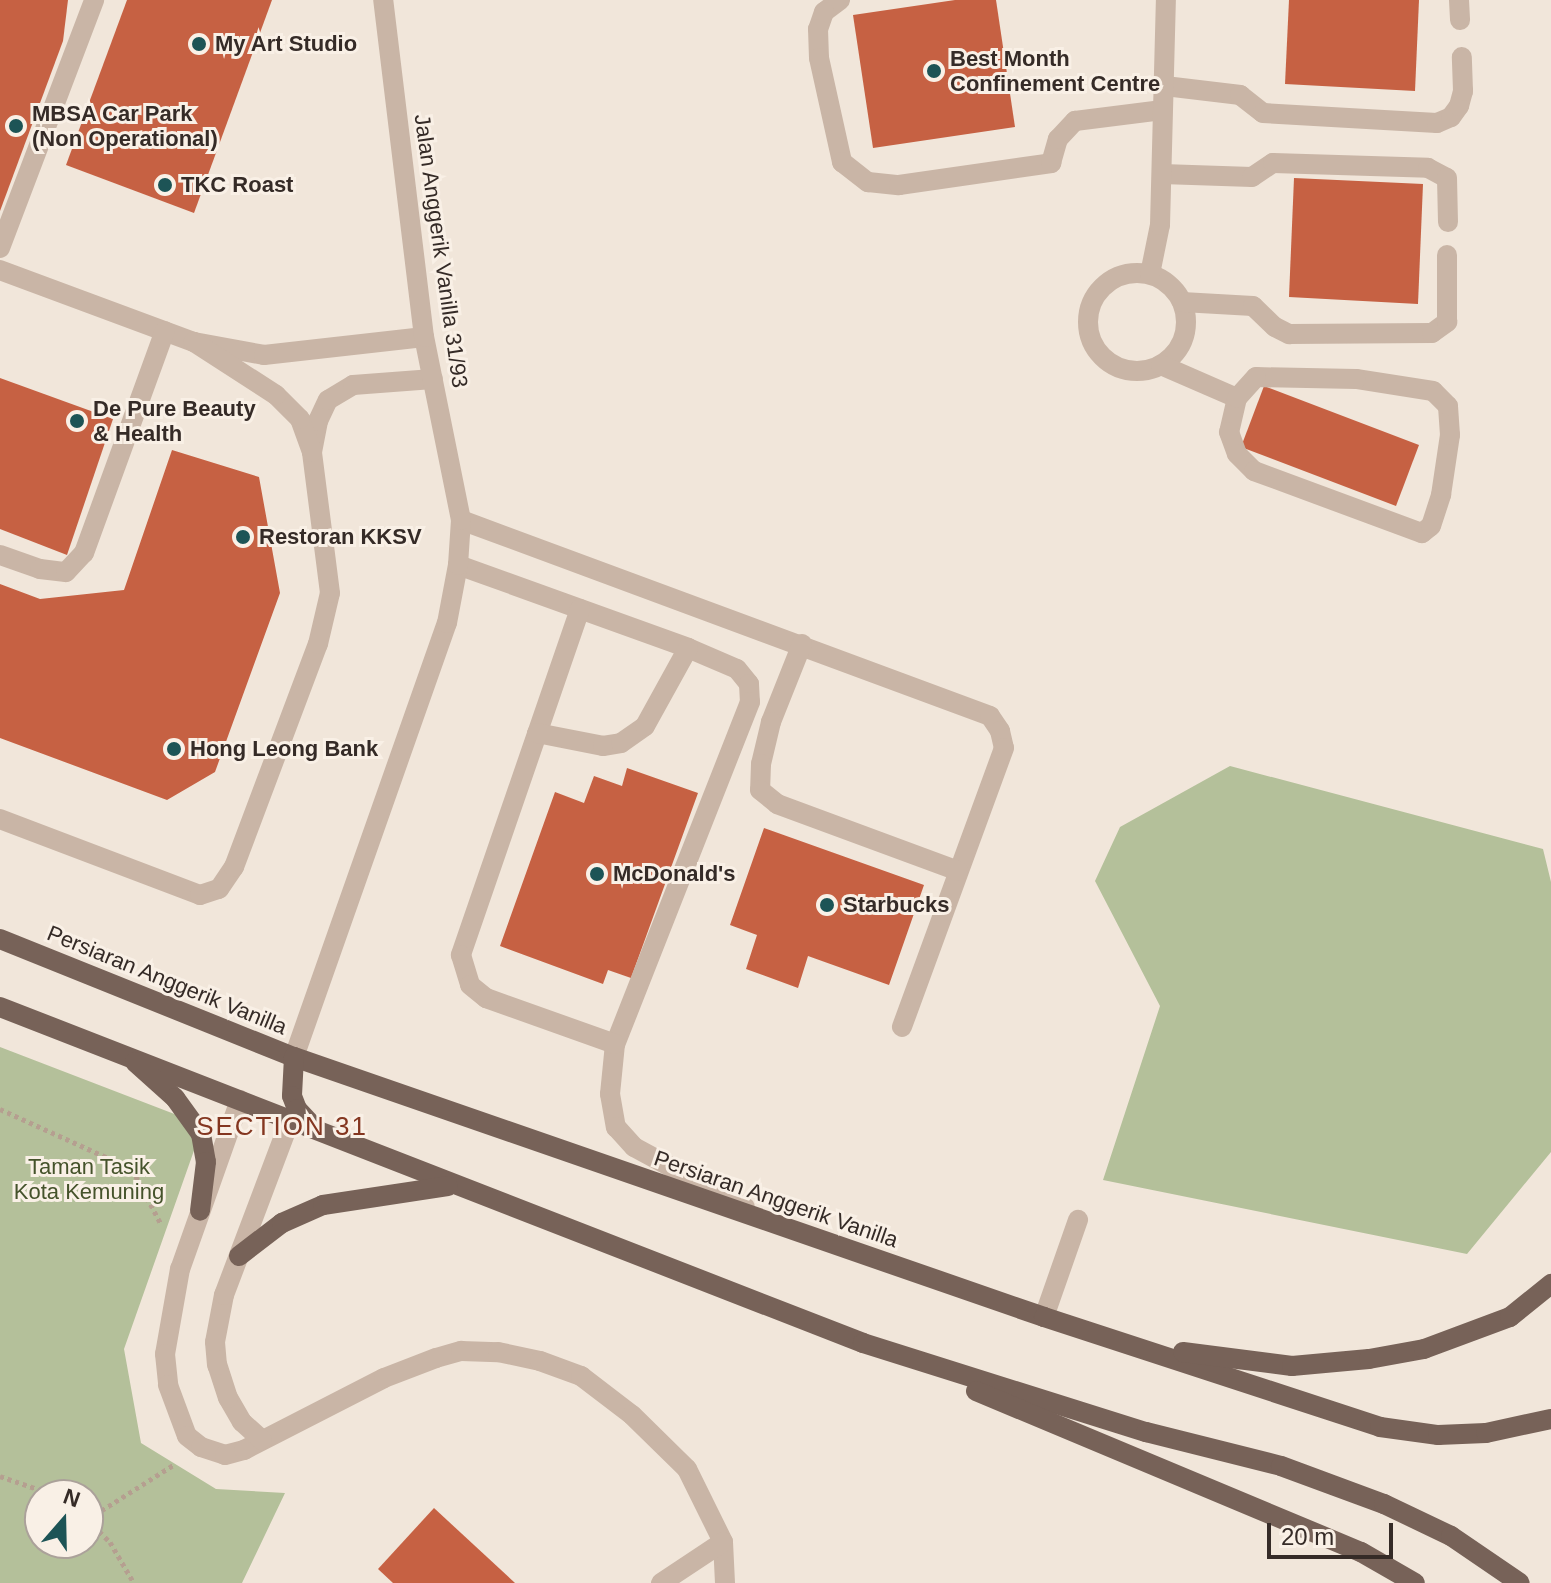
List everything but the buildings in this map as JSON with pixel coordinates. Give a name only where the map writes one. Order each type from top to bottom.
[{"type":"main road","name":"Persiaran Anggerik Vanilla","points":[[0,939],[294,1057],[1044,1317],[1380,1427],[1438,1435],[1486,1433],[1551,1419]]},
{"type":"main road","points":[[0,1007],[125,1053],[452,1185],[660,1262],[863,1343],[1361,1552],[1415,1583]]},
{"type":"main road","points":[[125,1053],[175,1098],[201,1134],[206,1162],[200,1211]]},
{"type":"main road","points":[[294,1057],[292,1096],[306,1121],[318,1131]]},
{"type":"main road","points":[[239,1256],[282,1223],[323,1205],[452,1185]]},
{"type":"main road","points":[[1136,1345],[1292,1366],[1369,1359],[1424,1349],[1510,1317],[1551,1284]]},
{"type":"main road","points":[[863,1343],[1146,1432],[1281,1466],[1354,1493],[1451,1536],[1520,1583]]},
{"type":"street","points":[[0,248],[94,0]]},
{"type":"street","name":"Jalan Anggerik Vanilla 31/93","points":[[294,1057],[447,623],[458,565],[461,520],[424,337],[383,0]]},
{"type":"street","points":[[840,0],[824,12],[818,29],[819,58],[842,162],[868,182],[899,185],[1051,163],[1058,139],[1075,121],[1162,110]]},
{"type":"street","points":[[1150,274],[1160,225],[1166,0]]},
{"type":"street","points":[[1165,86],[1240,95],[1263,113],[1437,123],[1451,117],[1459,106],[1463,91],[1462,57]]},
{"type":"street","points":[[1162,174],[1252,177],[1273,163],[1428,168],[1447,178],[1448,222]]},
{"type":"street","points":[[1182,302],[1253,306],[1275,327],[1289,334],[1432,333],[1441,330],[1449,313],[1447,255]]},
{"type":"street","points":[[0,270],[194,342],[264,355],[424,337]]},
{"type":"street","points":[[1131,272],[1150,274],[1164,280],[1182,302],[1186,316],[1181,345],[1161,365],[1143,371],[1123,370],[1106,360],[1093,345],[1087,327],[1089,308],[1105,284],[1131,272]]},
{"type":"street","points":[[0,555],[40,569],[66,572],[84,553],[165,331]]},
{"type":"street","points":[[0,819],[200,895],[212,894],[219,889],[234,867],[318,644],[330,593],[312,452],[300,419],[276,395],[194,342]]},
{"type":"street","points":[[1161,365],[1237,398]]},
{"type":"street","points":[[1256,377],[1356,379],[1433,391],[1448,406],[1450,435],[1441,495],[1431,526],[1422,533],[1254,471],[1237,454],[1229,432],[1237,398],[1256,377]]},
{"type":"street","points":[[312,452],[318,421],[328,400],[353,385],[433,379]]},
{"type":"street","points":[[461,520],[990,716],[1004,748],[902,1027]]},
{"type":"street","points":[[458,565],[688,648],[737,669],[749,684],[750,702],[615,1044],[610,1094],[616,1127],[634,1147],[781,1227]]},
{"type":"street","points":[[580,609],[461,955],[470,985],[486,998],[615,1044]]},
{"type":"street","points":[[802,644],[771,722],[761,764],[760,790],[777,804],[958,871]]},
{"type":"street","points":[[537,733],[603,746],[621,743],[645,726],[688,648]]},
{"type":"street","points":[[240,1100],[180,1269],[165,1354],[168,1385],[187,1436],[201,1447],[225,1455],[262,1440],[384,1378],[436,1358],[461,1351],[498,1352],[526,1358],[581,1376],[632,1415],[687,1469],[723,1542],[725,1583]]},
{"type":"street","points":[[262,1440],[242,1422],[217,1365],[215,1342],[224,1295],[290,1120]]},
{"type":"street","points":[[1044,1317],[1078,1220]]},
{"type":"street","points":[[661,1583],[723,1542]]},
{"type":"path","points":[[0,1109],[132,1169],[150,1198],[180,1269]]},
{"type":"path","points":[[104,1509],[201,1447]]},
{"type":"path","points":[[0,1476],[24,1484]]},
{"type":"path","points":[[104,1536],[134,1583]]},
{"type":"green space","points":[[1230,766],[1543,849],[1551,882],[1551,1152],[1467,1254],[1103,1180],[1160,1006],[1095,881],[1120,827]]},
{"type":"green space","name":"Taman Tasik Kota Kemuning","points":[[0,1047],[203,1125],[124,1349],[141,1443],[216,1489],[285,1493],[242,1583],[0,1583]]},
{"type":"place","name":"My Art Studio","points":[[199,44]]},
{"type":"place","name":"Best Month Confinement Centre","points":[[934,71]]},
{"type":"place","name":"MBSA Car Park (Non Operational)","points":[[16,126]]},
{"type":"place","name":"TKC Roast","points":[[165,185]]},
{"type":"place","name":"De Pure Beauty & Health","points":[[77,421]]},
{"type":"place","name":"Restoran KKSV","points":[[243,537]]},
{"type":"place","name":"Hong Leong Bank","points":[[174,749]]},
{"type":"place","name":"McDonald's","points":[[597,874]]},
{"type":"place","name":"Starbucks","points":[[827,905]]},
{"type":"district","name":"SECTION 31","points":[[282,1127]]}]
